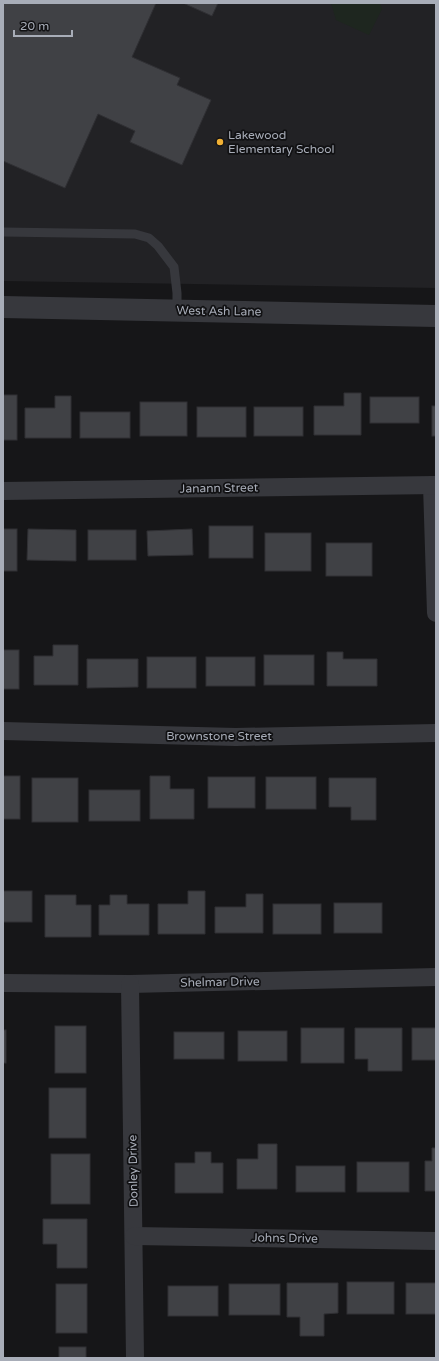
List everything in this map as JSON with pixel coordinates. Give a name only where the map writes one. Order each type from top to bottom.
[{"type":"street","name":"West Ash Lane","points":[[3,307],[436,316]]},
{"type":"street","name":"Janann Street","points":[[3,491],[434,485]]},
{"type":"street","points":[[434,485],[436,613]]},
{"type":"street","name":"Brownstone Street","points":[[3,731],[236,737],[436,733]]},
{"type":"street","name":"Shelmar Drive","points":[[3,983],[130,984],[436,977]]},
{"type":"street","name":"Donley Drive","points":[[130,984],[135,1358]]},
{"type":"street","name":"Johns Drive","points":[[134,1236],[436,1241]]},
{"type":"lane","points":[[3,232],[135,234],[149,238],[158,246],[174,267],[177,293],[177,311]]},
{"type":"shaded area","name":"Lakewood Elementary School","points":[[3,3],[436,3],[436,288],[3,281]]},
{"type":"shaded area","points":[[331,3],[380,3],[382,9],[369,35],[336,20]]},
{"type":"building","points":[[3,3],[156,3],[132,57],[180,78],[177,85],[211,100],[182,165],[130,142],[135,131],[98,114],[65,188],[3,161]]},
{"type":"building","points":[[183,3],[218,3],[212,16]]},
{"type":"building","points":[[344,393],[361,393],[361,435],[314,435],[314,406],[344,406]]},
{"type":"building","points":[[3,395],[17,395],[17,440],[3,440]]},
{"type":"building","points":[[55,396],[71,396],[71,438],[25,438],[25,408],[55,408]]},
{"type":"building","points":[[370,397],[419,397],[419,423],[370,423]]},
{"type":"building","points":[[140,402],[187,402],[187,436],[140,436]]},
{"type":"building","points":[[432,406],[436,406],[436,436],[432,436]]},
{"type":"building","points":[[197,407],[246,407],[246,437],[197,437]]},
{"type":"building","points":[[254,407],[303,407],[303,436],[254,436]]},
{"type":"building","points":[[80,412],[130,412],[130,438],[80,438]]},
{"type":"building","points":[[209,526],[253,526],[253,558],[209,558]]},
{"type":"building","points":[[3,529],[17,529],[17,571],[3,571]]},
{"type":"building","points":[[28,529],[76,530],[76,561],[27,560]]},
{"type":"building","points":[[192,529],[193,555],[148,556],[147,531]]},
{"type":"building","points":[[88,530],[136,530],[136,560],[88,560]]},
{"type":"building","points":[[265,533],[311,533],[311,571],[265,571]]},
{"type":"building","points":[[326,543],[372,543],[372,576],[326,576]]},
{"type":"building","points":[[53,645],[78,645],[78,685],[34,685],[34,656],[53,656]]},
{"type":"building","points":[[3,650],[19,650],[19,689],[3,689]]},
{"type":"building","points":[[327,652],[343,652],[343,659],[377,659],[377,686],[327,686]]},
{"type":"building","points":[[264,655],[314,655],[314,685],[264,685]]},
{"type":"building","points":[[147,657],[196,657],[196,688],[147,688]]},
{"type":"building","points":[[206,657],[255,657],[255,686],[206,686]]},
{"type":"building","points":[[87,659],[138,659],[138,687],[87,688]]},
{"type":"building","points":[[3,776],[20,776],[20,819],[3,819]]},
{"type":"building","points":[[150,776],[170,776],[170,789],[194,789],[194,819],[150,819]]},
{"type":"building","points":[[208,777],[255,777],[255,808],[208,808]]},
{"type":"building","points":[[266,777],[316,777],[316,809],[266,809]]},
{"type":"building","points":[[32,778],[78,778],[78,822],[32,822]]},
{"type":"building","points":[[329,778],[376,778],[376,820],[351,820],[351,807],[329,807]]},
{"type":"building","points":[[89,790],[140,790],[140,821],[89,821]]},
{"type":"building","points":[[3,891],[32,891],[32,922],[3,922]]},
{"type":"building","points":[[188,891],[205,891],[205,934],[158,934],[158,904],[188,904]]},
{"type":"building","points":[[246,894],[263,894],[263,933],[215,933],[215,907],[246,907]]},
{"type":"building","points":[[45,895],[76,895],[76,905],[91,905],[91,937],[45,937]]},
{"type":"building","points":[[110,895],[127,895],[127,904],[149,904],[149,935],[99,935],[99,905],[110,905]]},
{"type":"building","points":[[334,903],[382,903],[382,933],[334,933]]},
{"type":"building","points":[[273,904],[321,904],[321,934],[273,934]]},
{"type":"building","points":[[55,1026],[86,1026],[86,1073],[55,1073]]},
{"type":"building","points":[[301,1028],[344,1028],[344,1063],[301,1063]]},
{"type":"building","points":[[355,1028],[402,1028],[402,1071],[368,1071],[368,1059],[355,1059]]},
{"type":"building","points":[[412,1028],[436,1028],[436,1060],[412,1060]]},
{"type":"building","points":[[3,1030],[6,1030],[6,1063],[3,1063]]},
{"type":"building","points":[[238,1031],[287,1031],[287,1061],[238,1061]]},
{"type":"building","points":[[174,1032],[224,1032],[224,1059],[174,1059]]},
{"type":"building","points":[[49,1088],[86,1088],[86,1138],[49,1138]]},
{"type":"building","points":[[258,1144],[277,1144],[277,1189],[237,1189],[237,1159],[258,1159]]},
{"type":"building","points":[[432,1148],[436,1148],[436,1191],[425,1191],[425,1161],[432,1161]]},
{"type":"building","points":[[195,1152],[211,1152],[211,1163],[223,1163],[223,1193],[175,1193],[175,1163],[195,1163]]},
{"type":"building","points":[[51,1154],[90,1154],[90,1204],[51,1204]]},
{"type":"building","points":[[357,1162],[409,1162],[409,1192],[357,1192]]},
{"type":"building","points":[[296,1166],[345,1166],[345,1192],[296,1192]]},
{"type":"building","points":[[43,1219],[87,1219],[87,1268],[57,1268],[57,1244],[43,1244]]},
{"type":"building","points":[[347,1282],[394,1282],[394,1314],[347,1314]]},
{"type":"building","points":[[287,1283],[338,1283],[338,1313],[324,1314],[324,1336],[300,1336],[300,1317],[287,1317]]},
{"type":"building","points":[[406,1283],[436,1283],[436,1314],[406,1314]]},
{"type":"building","points":[[56,1284],[87,1284],[87,1333],[56,1333]]},
{"type":"building","points":[[229,1284],[280,1284],[280,1315],[229,1315]]},
{"type":"building","points":[[168,1286],[218,1286],[218,1316],[168,1316]]},
{"type":"building","points":[[59,1347],[86,1347],[86,1358],[59,1358]]},
{"type":"place","name":"Lakewood Elementary School","points":[[220,142]]}]
